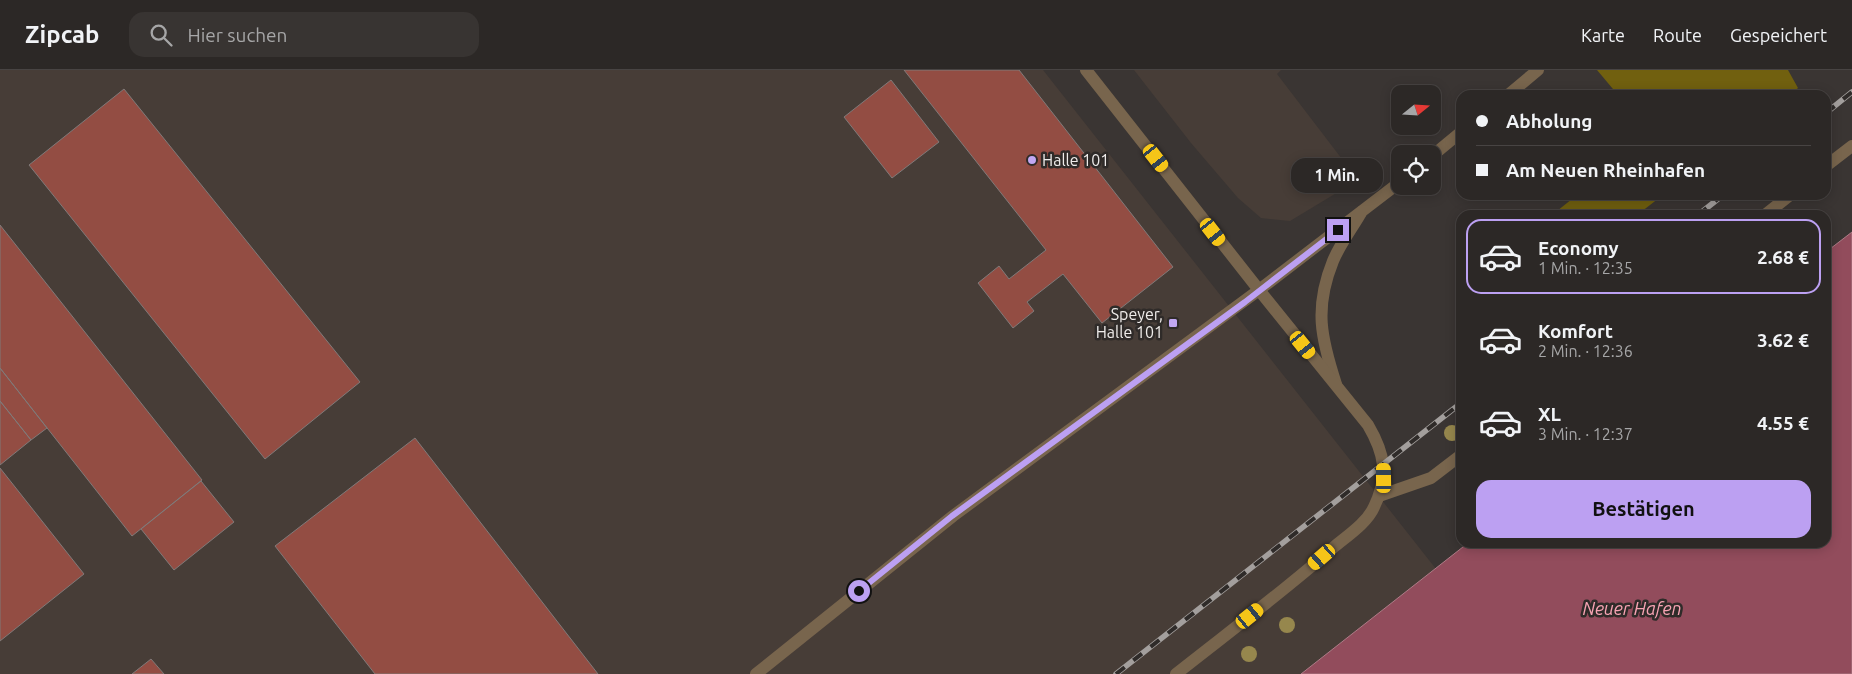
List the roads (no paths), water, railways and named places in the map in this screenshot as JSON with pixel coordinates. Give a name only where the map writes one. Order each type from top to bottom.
[{"type":"street","points":[[1086,70],[1368,425],[1377,440],[1384,463],[1384,478],[1379,496],[1373,510],[1363,522],[1309,569],[1176,674]]},
{"type":"street","points":[[1514,90],[1538,70]]},
{"type":"street","points":[[1441,149],[1456,136]]},
{"type":"street","points":[[1831,162],[1852,146]]},
{"type":"street","points":[[756,674],[952,516],[1259,290],[1391,189]]},
{"type":"street","points":[[1771,210],[1784,200]]},
{"type":"street","points":[[1336,386],[1324,349],[1321,321],[1324,289],[1334,259],[1362,211]]},
{"type":"street","points":[[1379,496],[1431,478],[1456,459]]},
{"type":"water","name":"Neuer Hafen","points":[[1852,232],[1852,674],[1301,674],[1462,548],[1831,548],[1831,248]]},
{"type":"railway","points":[[1831,109],[1852,92]]},
{"type":"railway","points":[[1704,210],[1717,200]]},
{"type":"railway","points":[[1116,674],[1456,407]]},
{"type":"place","name":"Halle 101","points":[[1032,160]]},
{"type":"place","name":"Speyer, Halle 101","points":[[1173,323]]}]
